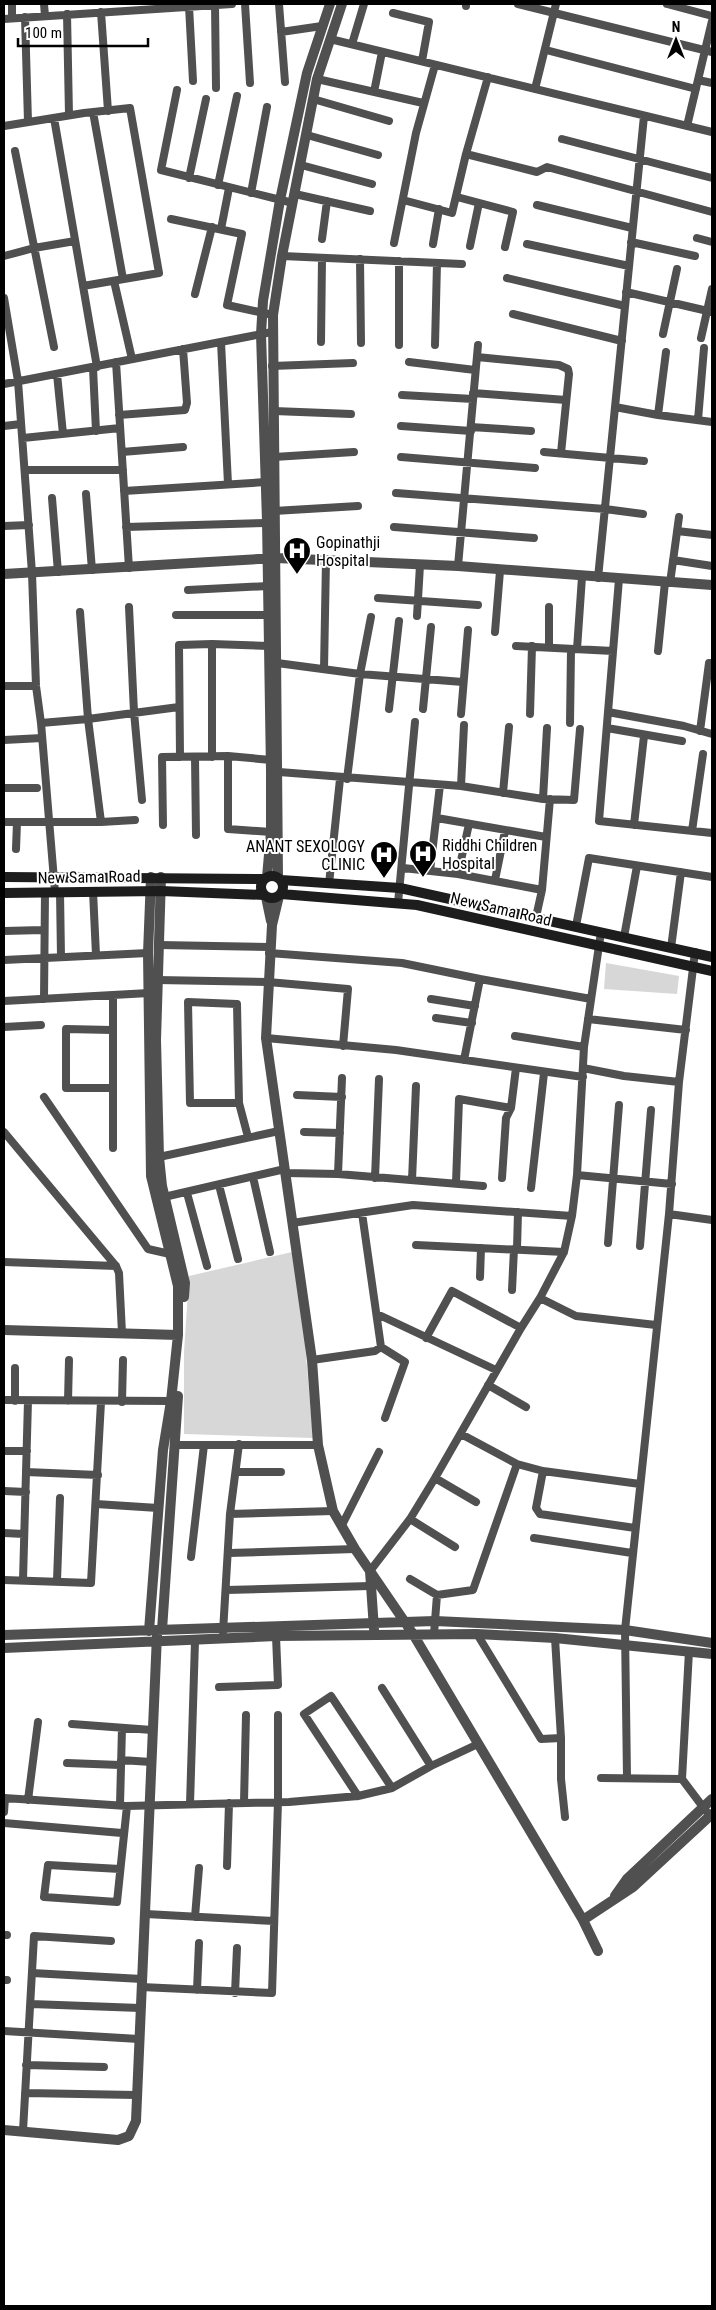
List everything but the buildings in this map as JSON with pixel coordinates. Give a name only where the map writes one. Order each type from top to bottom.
[{"type":"main road","name":"New Sama Road","points":[[4,877],[265,878]]},
{"type":"main road","points":[[265,878],[280,879],[284,888],[280,895],[274,898],[265,896],[261,886],[265,878]]},
{"type":"main road","name":"New Sama Road","points":[[280,879],[400,888],[671,948],[712,953]]},
{"type":"main road","name":"New Sama Road","points":[[4,893],[156,891],[265,896]]},
{"type":"main road","name":"New Sama Road","points":[[280,895],[417,905],[712,971]]},
{"type":"street","points":[[12,4],[8,18],[101,12],[112,8],[232,4]]},
{"type":"street","points":[[44,4],[45,16]]},
{"type":"street","points":[[78,4],[78,14]]},
{"type":"street","points":[[215,4],[216,88]]},
{"type":"street","points":[[245,4],[250,83]]},
{"type":"street","points":[[279,4],[285,82]]},
{"type":"street","points":[[280,879],[277,663],[272,559],[274,412],[272,332],[267,314],[280,200],[309,64],[330,4]]},
{"type":"street","points":[[265,878],[271,832],[268,586],[272,559],[267,523],[261,334],[282,256],[317,79],[342,4]]},
{"type":"street","points":[[352,44],[364,4]]},
{"type":"street","points":[[518,4],[709,51]]},
{"type":"street","points":[[535,89],[556,4]]},
{"type":"street","points":[[667,4],[712,16]]},
{"type":"street","points":[[184,6],[193,81]]},
{"type":"street","points":[[101,12],[108,110]]},
{"type":"street","points":[[393,13],[429,22],[422,61]]},
{"type":"street","points":[[67,14],[69,115]]},
{"type":"street","points":[[24,17],[28,122]]},
{"type":"street","points":[[687,126],[698,80],[709,51],[712,21]]},
{"type":"street","points":[[281,32],[322,26]]},
{"type":"street","points":[[330,39],[712,132]]},
{"type":"street","points":[[546,50],[696,90]]},
{"type":"street","points":[[374,92],[382,52]]},
{"type":"street","points":[[394,243],[423,103],[435,65]]},
{"type":"street","points":[[404,200],[452,213],[466,154],[488,78]]},
{"type":"street","points":[[317,79],[423,103]]},
{"type":"street","points":[[698,80],[712,83]]},
{"type":"street","points":[[177,90],[161,170],[280,200],[294,198],[327,201],[370,211]]},
{"type":"street","points":[[218,185],[237,96]]},
{"type":"street","points":[[189,178],[206,99]]},
{"type":"street","points":[[314,99],[389,121]]},
{"type":"street","points":[[251,193],[267,107]]},
{"type":"street","points":[[4,126],[69,115],[130,108],[159,273],[83,286]]},
{"type":"street","points":[[93,112],[123,279]]},
{"type":"street","points":[[598,578],[644,116]]},
{"type":"street","points":[[54,118],[95,368],[96,431]]},
{"type":"street","points":[[307,135],[378,155]]},
{"type":"street","points":[[562,138],[712,178]]},
{"type":"street","points":[[15,150],[54,347]]},
{"type":"street","points":[[466,154],[537,172],[547,168],[712,212]]},
{"type":"street","points":[[301,165],[372,184]]},
{"type":"street","points":[[221,229],[229,188]]},
{"type":"street","points":[[457,197],[513,212],[505,247]]},
{"type":"street","points":[[322,240],[327,201]]},
{"type":"street","points":[[470,246],[478,203]]},
{"type":"street","points":[[537,205],[632,228]]},
{"type":"street","points":[[433,244],[439,210]]},
{"type":"street","points":[[171,219],[242,234],[227,305],[267,314]]},
{"type":"street","points":[[195,294],[212,227]]},
{"type":"street","points":[[697,238],[712,242]]},
{"type":"street","points":[[4,256],[34,248],[75,242]]},
{"type":"street","points":[[631,242],[695,256]]},
{"type":"street","points":[[527,244],[629,266]]},
{"type":"street","points":[[282,256],[462,264]]},
{"type":"street","points":[[321,342],[322,258]]},
{"type":"street","points":[[360,259],[361,343]]},
{"type":"street","points":[[399,261],[399,345]]},
{"type":"street","points":[[435,345],[437,263]]},
{"type":"street","points":[[663,334],[677,269]]},
{"type":"street","points":[[507,278],[625,306]]},
{"type":"street","points":[[114,281],[132,359]]},
{"type":"street","points":[[701,338],[710,311],[712,289]]},
{"type":"street","points":[[626,292],[710,311]]},
{"type":"street","points":[[4,298],[5,315],[18,381],[23,438],[32,573],[36,686],[54,876],[53,892],[44,930],[44,999]]},
{"type":"street","points":[[513,314],[622,341]]},
{"type":"street","points":[[4,384],[95,368],[116,362],[272,332]]},
{"type":"street","points":[[221,342],[228,484]]},
{"type":"street","points":[[458,566],[478,345]]},
{"type":"street","points":[[4,350],[13,348]]},
{"type":"street","points":[[698,420],[704,348]]},
{"type":"street","points":[[119,415],[185,410],[187,403],[183,349]]},
{"type":"street","points":[[658,415],[666,352]]},
{"type":"street","points":[[476,357],[568,369],[561,453]]},
{"type":"street","points":[[116,362],[129,568]]},
{"type":"street","points":[[409,362],[476,370]]},
{"type":"street","points":[[272,366],[353,363]]},
{"type":"street","points":[[57,374],[63,434]]},
{"type":"street","points":[[402,395],[566,400]]},
{"type":"street","points":[[615,407],[712,422]]},
{"type":"street","points":[[274,412],[351,414]]},
{"type":"street","points":[[4,426],[21,424]]},
{"type":"street","points":[[400,426],[531,431]]},
{"type":"street","points":[[23,438],[120,428]]},
{"type":"street","points":[[122,452],[183,447]]},
{"type":"street","points":[[274,457],[354,452]]},
{"type":"street","points":[[544,452],[644,461]]},
{"type":"street","points":[[400,457],[535,468]]},
{"type":"street","points":[[25,470],[123,470]]},
{"type":"street","points":[[124,491],[266,482]]},
{"type":"street","points":[[396,493],[605,509],[643,514]]},
{"type":"street","points":[[86,494],[92,570]]},
{"type":"street","points":[[52,498],[58,572]]},
{"type":"street","points":[[274,511],[358,506]]},
{"type":"street","points":[[658,651],[667,583],[673,560],[679,517]]},
{"type":"street","points":[[126,527],[267,523]]},
{"type":"street","points":[[4,526],[29,525]]},
{"type":"street","points":[[394,528],[534,538]]},
{"type":"street","points":[[677,531],[712,535]]},
{"type":"street","points":[[4,574],[272,559],[458,566],[500,571],[712,585]]},
{"type":"street","points":[[324,669],[326,560]]},
{"type":"street","points":[[673,560],[712,566]]},
{"type":"street","points":[[416,616],[420,565]]},
{"type":"street","points":[[496,632],[500,571]]},
{"type":"street","points":[[570,723],[574,649],[582,577]]},
{"type":"street","points":[[619,579],[599,821],[712,833]]},
{"type":"street","points":[[188,590],[268,586]]},
{"type":"street","points":[[378,598],[478,605]]},
{"type":"street","points":[[129,607],[134,712],[142,800]]},
{"type":"street","points":[[549,607],[549,648]]},
{"type":"street","points":[[80,612],[88,719],[101,822]]},
{"type":"street","points":[[176,615],[268,616]]},
{"type":"street","points":[[329,884],[343,779],[371,617]]},
{"type":"street","points":[[389,709],[399,620]]},
{"type":"street","points":[[423,709],[431,627]]},
{"type":"street","points":[[461,714],[468,630]]},
{"type":"street","points":[[212,644],[212,757]]},
{"type":"street","points":[[180,757],[179,645],[269,646]]},
{"type":"street","points":[[516,646],[613,651]]},
{"type":"street","points":[[530,714],[532,646]]},
{"type":"street","points":[[277,663],[360,674],[464,682]]},
{"type":"street","points":[[700,731],[709,663],[712,663]]},
{"type":"street","points":[[4,686],[36,686]]},
{"type":"street","points":[[41,723],[179,707]]},
{"type":"street","points":[[608,712],[712,734]]},
{"type":"street","points":[[398,903],[403,868],[415,722]]},
{"type":"street","points":[[461,786],[464,725]]},
{"type":"street","points":[[503,792],[509,728]]},
{"type":"street","points":[[536,917],[542,890],[546,837],[547,728]]},
{"type":"street","points":[[607,728],[644,736],[682,741]]},
{"type":"street","points":[[279,772],[343,779],[461,786],[547,799],[574,800],[580,730]]},
{"type":"street","points":[[634,825],[644,736]]},
{"type":"street","points":[[4,740],[42,738]]},
{"type":"street","points":[[692,831],[703,754]]},
{"type":"street","points":[[163,825],[162,757],[228,756],[271,760]]},
{"type":"street","points":[[228,756],[228,829],[271,832]]},
{"type":"street","points":[[195,757],[196,835]]},
{"type":"street","points":[[430,871],[440,785]]},
{"type":"street","points":[[4,788],[38,788]]},
{"type":"street","points":[[436,818],[546,837]]},
{"type":"street","points":[[4,822],[135,820]]},
{"type":"street","points":[[16,822],[16,850]]},
{"type":"street","points":[[458,874],[469,824]]},
{"type":"street","points":[[495,880],[505,831]]},
{"type":"street","points":[[576,926],[589,858],[712,877]]},
{"type":"street","points":[[624,937],[637,866]]},
{"type":"street","points":[[403,868],[458,874],[542,890]]},
{"type":"street","points":[[671,948],[681,872]]},
{"type":"street","points":[[156,877],[159,945],[157,980],[159,1156],[164,1197],[185,1283],[175,1446],[156,1633]]},
{"type":"street","points":[[4,2130],[118,2140],[129,2136],[136,2120],[141,1983],[151,1806],[158,1508],[163,1450],[171,1401],[178,1335],[178,1286],[151,1176],[148,953],[156,891]]},
{"type":"street","points":[[53,892],[61,956]]},
{"type":"street","points":[[93,892],[96,955]]},
{"type":"street","points":[[280,895],[272,925],[266,1038],[312,1360],[318,1445],[333,1511],[370,1572],[414,1634],[583,1920],[598,1951]]},
{"type":"street","points":[[265,896],[272,925]]},
{"type":"street","points":[[4,931],[44,930]]},
{"type":"street","points":[[374,1635],[370,1572],[410,1519],[435,1478],[520,1328],[540,1298],[564,1252],[572,1216],[577,1175],[584,1047],[601,932]]},
{"type":"street","points":[[159,945],[270,950],[402,964],[591,999]]},
{"type":"street","points":[[627,1778],[625,1630],[672,1184],[679,1082],[695,952]]},
{"type":"street","points":[[4,960],[148,953]]},
{"type":"street","points":[[464,1060],[480,979]]},
{"type":"street","points":[[157,980],[268,982],[348,989],[343,1046]]},
{"type":"street","points":[[4,1001],[149,993]]},
{"type":"street","points":[[113,995],[113,1148]]},
{"type":"street","points":[[431,999],[475,1006]]},
{"type":"street","points":[[239,1103],[190,1103],[188,1002],[237,1004],[239,1103],[248,1137]]},
{"type":"street","points":[[436,1018],[472,1023]]},
{"type":"street","points":[[588,1019],[686,1030]]},
{"type":"street","points":[[4,1027],[41,1025]]},
{"type":"street","points":[[112,1030],[66,1029],[66,1088],[112,1088]]},
{"type":"street","points":[[515,1036],[584,1047]]},
{"type":"street","points":[[266,1038],[396,1050],[583,1077]]},
{"type":"street","points":[[502,1178],[506,1118],[511,1108],[516,1068]]},
{"type":"street","points":[[583,1068],[624,1076],[679,1082]]},
{"type":"street","points":[[531,1188],[544,1072]]},
{"type":"street","points":[[338,1174],[342,1078]]},
{"type":"street","points":[[376,1178],[379,1079]]},
{"type":"street","points":[[412,1180],[416,1086]]},
{"type":"street","points":[[297,1095],[342,1097]]},
{"type":"street","points":[[44,1098],[148,1249],[170,1254]]},
{"type":"street","points":[[456,1183],[460,1099],[511,1108]]},
{"type":"street","points":[[608,1243],[619,1105]]},
{"type":"street","points":[[640,1246],[647,1181],[651,1110]]},
{"type":"street","points":[[159,1156],[279,1131]]},
{"type":"street","points":[[4,1132],[116,1266],[119,1273],[122,1334]]},
{"type":"street","points":[[304,1132],[340,1133]]},
{"type":"street","points":[[164,1197],[285,1171],[483,1186]]},
{"type":"street","points":[[577,1175],[672,1184]]},
{"type":"street","points":[[253,1177],[270,1252]]},
{"type":"street","points":[[219,1185],[238,1259]]},
{"type":"street","points":[[187,1193],[207,1266]]},
{"type":"street","points":[[292,1222],[413,1206],[572,1216]]},
{"type":"street","points":[[512,1290],[518,1212]]},
{"type":"street","points":[[362,1213],[378,1314],[381,1347]]},
{"type":"street","points":[[669,1214],[712,1220]]},
{"type":"street","points":[[416,1245],[564,1252]]},
{"type":"street","points":[[480,1276],[481,1248]]},
{"type":"street","points":[[4,1262],[116,1266]]},
{"type":"street","points":[[426,1338],[452,1291],[520,1328]]},
{"type":"street","points":[[540,1298],[566,1312],[582,1317],[656,1325]]},
{"type":"street","points":[[378,1314],[496,1370]]},
{"type":"street","points":[[4,1330],[178,1335]]},
{"type":"street","points":[[312,1360],[375,1350],[381,1347]]},
{"type":"street","points":[[381,1347],[405,1362],[385,1418]]},
{"type":"street","points":[[68,1401],[69,1360]]},
{"type":"street","points":[[122,1402],[123,1360]]},
{"type":"street","points":[[15,1368],[15,1401]]},
{"type":"street","points":[[488,1385],[526,1407]]},
{"type":"street","points":[[4,1400],[171,1401]]},
{"type":"street","points":[[23,1580],[28,1401]]},
{"type":"street","points":[[4,1580],[91,1583],[101,1402]]},
{"type":"street","points":[[461,1434],[518,1464],[543,1471],[640,1484]]},
{"type":"street","points":[[175,1446],[239,1444],[318,1445]]},
{"type":"street","points":[[223,1639],[230,1514],[239,1444]]},
{"type":"street","points":[[191,1557],[204,1445]]},
{"type":"street","points":[[4,1450],[27,1451]]},
{"type":"street","points":[[342,1525],[380,1452]]},
{"type":"street","points":[[410,1579],[437,1595],[473,1590],[518,1464]]},
{"type":"street","points":[[543,1471],[536,1508],[540,1514],[635,1528]]},
{"type":"street","points":[[26,1472],[98,1475]]},
{"type":"street","points":[[236,1472],[281,1472]]},
{"type":"street","points":[[435,1478],[476,1502]]},
{"type":"street","points":[[4,1491],[26,1492]]},
{"type":"street","points":[[57,1582],[60,1498]]},
{"type":"street","points":[[96,1504],[158,1508]]},
{"type":"street","points":[[230,1514],[333,1511]]},
{"type":"street","points":[[410,1519],[455,1547]]},
{"type":"street","points":[[4,1533],[24,1534]]},
{"type":"street","points":[[534,1538],[632,1553]]},
{"type":"street","points":[[229,1553],[355,1549]]},
{"type":"street","points":[[226,1590],[370,1586]]},
{"type":"street","points":[[434,1634],[437,1595]]},
{"type":"street","points":[[4,1648],[223,1628],[435,1621],[625,1630],[712,1643]]},
{"type":"street","points":[[4,1635],[156,1633],[195,1641],[276,1636],[478,1634],[555,1638],[712,1654]]},
{"type":"street","points":[[478,1634],[541,1739],[561,1738]]},
{"type":"street","points":[[219,1687],[278,1685],[276,1636]]},
{"type":"street","points":[[555,1638],[561,1738],[561,1779],[565,1817]]},
{"type":"street","points":[[190,1804],[195,1641]]},
{"type":"street","points":[[583,1920],[637,1883],[711,1815],[682,1779],[689,1651]]},
{"type":"street","points":[[382,1688],[430,1766]]},
{"type":"street","points":[[358,1796],[304,1714],[331,1696],[392,1788]]},
{"type":"street","points":[[244,1802],[246,1715]]},
{"type":"street","points":[[32,1973],[197,1990],[272,1993],[278,1801],[278,1715]]},
{"type":"street","points":[[28,1800],[38,1722]]},
{"type":"street","points":[[72,1724],[152,1730]]},
{"type":"street","points":[[120,1869],[48,1865],[44,1897],[117,1902],[120,1869],[123,1806],[122,1728]]},
{"type":"street","points":[[4,1812],[4,1798],[123,1806],[151,1806],[358,1796],[392,1788],[430,1766],[478,1744]]},
{"type":"street","points":[[67,1763],[151,1762]]},
{"type":"street","points":[[601,1778],[682,1779]]},
{"type":"street","points":[[610,1903],[627,1879],[712,1799]]},
{"type":"street","points":[[227,1866],[229,1803]]},
{"type":"street","points":[[4,1823],[122,1832]]},
{"type":"street","points":[[195,1917],[199,1868]]},
{"type":"street","points":[[146,1914],[274,1921]]},
{"type":"street","points":[[23,2131],[34,1936],[111,1941]]},
{"type":"street","points":[[197,1990],[199,1943]]},
{"type":"street","points":[[235,1992],[237,1948]]},
{"type":"street","points":[[31,2004],[140,2008]]},
{"type":"street","points":[[4,2031],[139,2039]]},
{"type":"street","points":[[26,2065],[104,2067]]},
{"type":"street","points":[[25,2093],[136,2095]]},
{"type":"shaded area","points":[[606,963],[679,976],[677,994],[604,989]]},
{"type":"shaded area","points":[[292,1252],[305,1344],[313,1438],[184,1434],[184,1352],[189,1276]]},
{"type":"place","name":"Gopinathji Hospital","points":[[297,575]]},
{"type":"place","name":"Riddhi Children Hospital","points":[[423,878]]},
{"type":"place","name":"ANANT SEXOLOGY CLINIC","points":[[384,879]]}]
